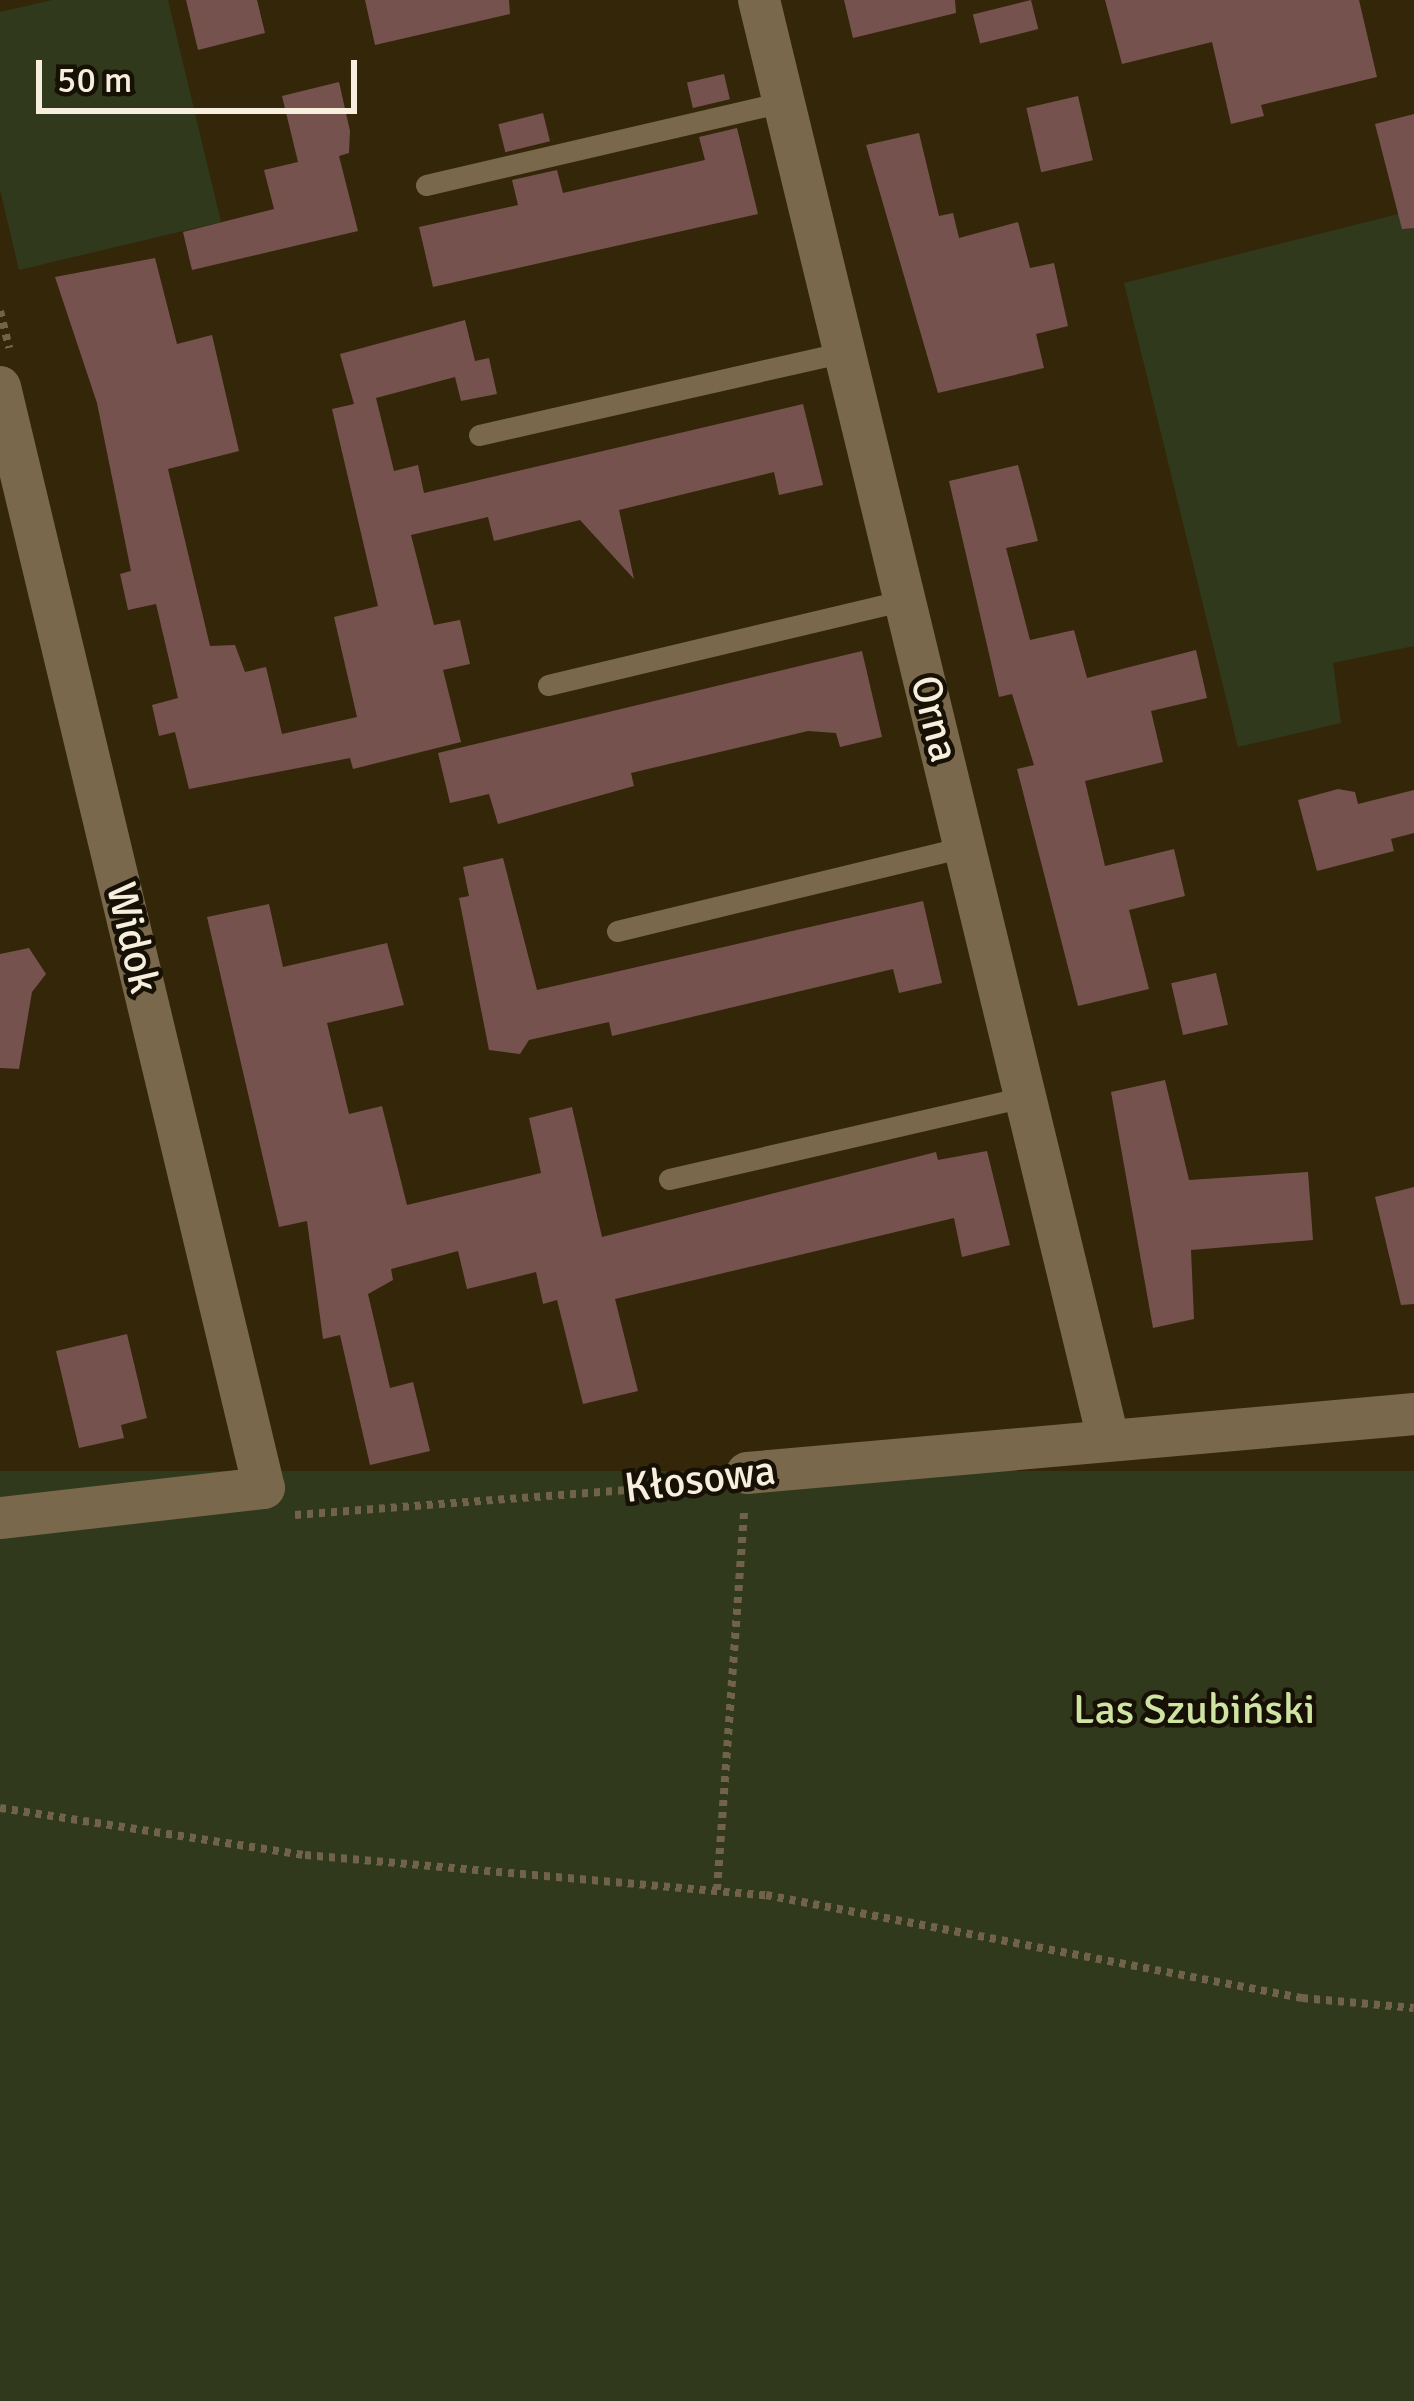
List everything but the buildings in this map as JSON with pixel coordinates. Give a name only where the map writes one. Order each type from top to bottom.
[{"type":"street","name":"Orna","points":[[759,0],[1108,1438]]},
{"type":"street","name":"Widok","points":[[0,387],[264,1488]]},
{"type":"street","name":"Kłosowa","points":[[747,1473],[1414,1414]]},
{"type":"street","points":[[0,1518],[264,1488]]},
{"type":"lane","points":[[426,185],[783,102]]},
{"type":"lane","points":[[479,435],[844,352]]},
{"type":"lane","points":[[548,685],[904,600]]},
{"type":"lane","points":[[617,931],[965,847]]},
{"type":"lane","points":[[669,1180],[1025,1097]]},
{"type":"path","name":"Kłosowa","points":[[264,1488],[290,1515],[719,1483],[747,1473]]},
{"type":"path","points":[[718,1891],[747,1473]]},
{"type":"path","points":[[0,1808],[305,1855],[718,1891],[1302,1998],[1414,2008]]},
{"type":"green space","points":[[52,0],[168,0],[221,222],[19,270],[0,190],[0,12]]},
{"type":"green space","points":[[1414,210],[1414,646],[1333,663],[1341,723],[1238,747],[1124,283]]},
{"type":"green space","name":"Las Szubiński","points":[[0,1471],[1414,1471],[1414,2401],[0,2401]]}]
